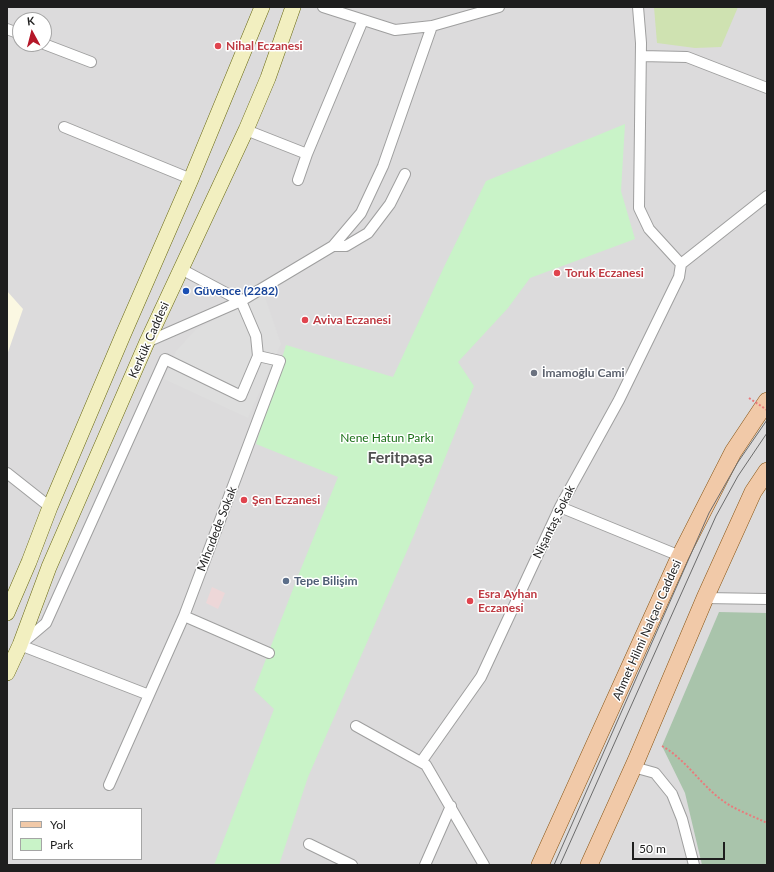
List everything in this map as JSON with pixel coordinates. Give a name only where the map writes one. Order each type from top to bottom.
[{"type":"main road","name":"Ahmet Hilmi Nalçacı Caddesi","points":[[540,865],[680,556],[733,452],[767,401]]},
{"type":"main road","points":[[589,865],[636,760],[705,598],[753,492],[767,471]]},
{"type":"street","points":[[7,613],[11,591],[30,562],[50,507],[191,179],[262,7]]},
{"type":"street","name":"Kerkük Caddesi","points":[[7,673],[20,645],[50,567],[147,342],[246,130],[268,78],[293,7]]},
{"type":"street","points":[[323,7],[395,30],[432,26],[499,7]]},
{"type":"street","points":[[638,7],[641,56],[639,208],[649,229],[681,264],[767,196]]},
{"type":"street","points":[[298,180],[307,154],[363,20]]},
{"type":"street","points":[[147,342],[241,301],[333,246],[361,213],[383,166],[432,26]]},
{"type":"street","points":[[52,47],[91,62]]},
{"type":"street","points":[[641,56],[687,57],[767,88]]},
{"type":"street","points":[[64,127],[191,179]]},
{"type":"street","points":[[246,130],[307,154]]},
{"type":"street","points":[[333,246],[346,246],[368,233],[390,204],[405,174]]},
{"type":"street","name":"Nişantaş Sokak","points":[[421,762],[481,677],[560,507],[619,400],[679,277],[681,264]]},
{"type":"street","points":[[149,695],[20,645],[46,623],[165,359],[241,396],[258,356],[256,336],[241,301],[181,270]]},
{"type":"street","name":"Mıhcıdede Sokak","points":[[109,784],[184,616],[280,360],[258,356]]},
{"type":"street","points":[[7,473],[50,507]]},
{"type":"street","points":[[560,507],[680,556]]},
{"type":"street","points":[[705,598],[767,599]]},
{"type":"street","points":[[184,616],[269,653]]},
{"type":"street","points":[[356,726],[426,765],[484,865]]},
{"type":"street","points":[[636,760],[637,768],[655,773],[672,794],[682,819],[694,865]]},
{"type":"street","points":[[425,865],[451,806]]},
{"type":"street","points":[[309,844],[352,865]]},
{"type":"path","points":[[749,398],[767,410]]},
{"type":"path","points":[[662,746],[682,760],[719,798],[729,805],[767,822]]},
{"type":"shaded area","points":[[7,7],[767,7],[767,865],[7,865]]},
{"type":"shaded area","points":[[7,291],[23,309],[7,355]]},
{"type":"shaded area","points":[[264,294],[281,344],[248,418],[164,379],[176,351],[195,330]]},
{"type":"shaded area","points":[[212,587],[225,593],[218,609],[206,603]]},
{"type":"green space","points":[[654,7],[738,7],[721,47],[695,48],[657,43]]},
{"type":"green space","name":"Nene Hatun Parkı","points":[[625,124],[621,191],[635,239],[530,278],[508,308],[458,362],[474,386],[414,535],[308,777],[279,865],[214,865],[274,709],[254,690],[338,477],[256,444],[286,345],[393,377],[486,181]]},
{"type":"green space","points":[[719,612],[767,613],[767,865],[702,865],[685,793],[662,746]]},
{"type":"tram line","points":[[554,865],[709,513],[738,462],[767,420]]},
{"type":"tram line","points":[[560,865],[716,516],[738,476],[767,433]]},
{"type":"place","name":"Nihal Eczanesi","points":[[218,46]]},
{"type":"place","name":"Toruk Eczanesi","points":[[557,273]]},
{"type":"place","name":"Güvence (2282)","points":[[186,291]]},
{"type":"place","name":"Aviva Eczanesi","points":[[305,320]]},
{"type":"place","name":"İmamoğlu Cami","points":[[534,373]]},
{"type":"place","name":"Şen Eczanesi","points":[[244,500]]},
{"type":"place","name":"Tepe Bilişim","points":[[286,581]]},
{"type":"place","name":"Esra Ayhan Eczanesi","points":[[470,601]]},
{"type":"district","name":"Feritpaşa","points":[[400,458]]}]
